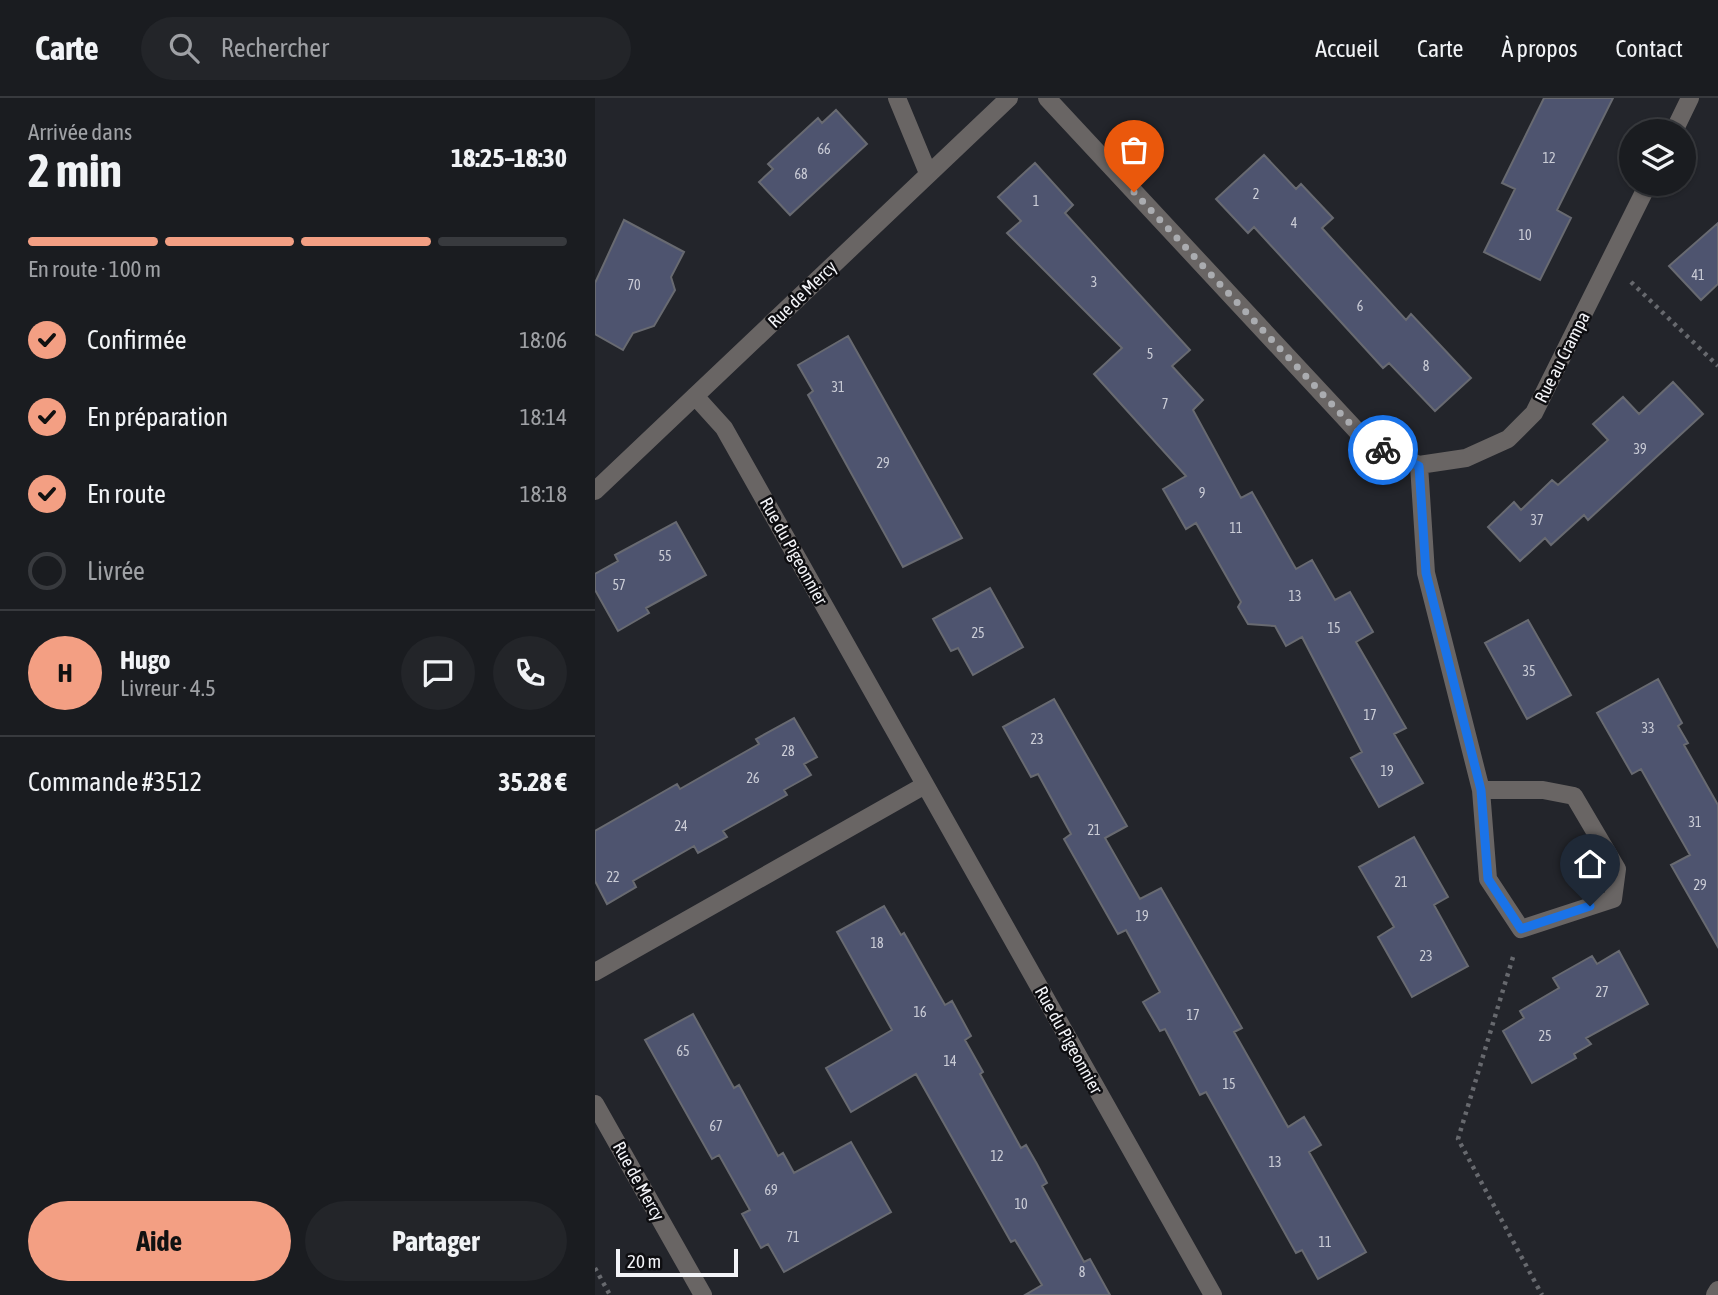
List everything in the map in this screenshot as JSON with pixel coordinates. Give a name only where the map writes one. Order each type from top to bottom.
[{"type":"street","points":[[897,98],[928,173]]},
{"type":"street","name":"Rue de Mercy","points":[[595,491],[1009,98]]},
{"type":"street","points":[[1047,98],[1369,444],[1419,466],[1426,573],[1481,790],[1488,879],[1521,929],[1613,899],[1617,869],[1574,796],[1543,790],[1481,790]]},
{"type":"street","points":[[1680,119],[1690,98]]},
{"type":"street","name":"Rue au Crampa","points":[[1419,466],[1466,458],[1508,439],[1534,413],[1642,196]]},
{"type":"street","name":"Rue du Pigeonnier","points":[[695,397],[724,428],[1213,1295]]},
{"type":"street","points":[[595,972],[925,785]]},
{"type":"street","name":"Rue de Mercy","points":[[595,1104],[701,1294]]},
{"type":"street","points":[[1715,1295],[1718,1290]]},
{"type":"path","points":[[1610,262],[1718,366]]},
{"type":"path","points":[[1521,929],[1458,1139],[1542,1295]]},
{"type":"path","points":[[595,1268],[610,1295]]},
{"type":"building","points":[[1544,98],[1613,98],[1557,210],[1571,218],[1540,280],[1484,252],[1515,189],[1502,183]]},
{"type":"building","points":[[836,110],[867,144],[790,215],[759,182],[773,169],[768,164],[818,118],[822,123]]},
{"type":"building","points":[[1264,155],[1296,189],[1301,184],[1333,218],[1322,228],[1406,320],[1411,314],[1471,378],[1435,411],[1389,363],[1383,368],[1254,227],[1248,233],[1216,199]]},
{"type":"building","points":[[1035,163],[1073,205],[1065,213],[1190,350],[1172,366],[1203,400],[1193,410],[1241,498],[1252,492],[1296,569],[1312,560],[1335,600],[1350,592],[1373,632],[1356,642],[1406,728],[1394,734],[1423,783],[1379,807],[1351,758],[1362,752],[1302,637],[1286,646],[1275,626],[1248,624],[1238,607],[1241,602],[1196,523],[1186,529],[1163,489],[1186,476],[1094,374],[1122,348],[1007,233],[1021,221],[998,197]]},
{"type":"building","points":[[624,220],[684,252],[671,277],[675,290],[654,326],[633,333],[623,350],[595,334],[595,283]]},
{"type":"building","points":[[1718,223],[1718,284],[1701,300],[1669,266]]},
{"type":"building","points":[[848,336],[962,538],[903,567],[808,395],[813,391],[798,365]]},
{"type":"building","points":[[1673,382],[1703,414],[1588,520],[1584,515],[1551,545],[1545,538],[1520,561],[1488,527],[1514,502],[1521,510],[1552,480],[1558,485],[1608,440],[1593,424],[1623,397],[1639,414]]},
{"type":"building","points":[[676,522],[706,575],[646,608],[649,613],[618,631],[595,590],[595,574],[618,561],[615,555]]},
{"type":"building","points":[[990,588],[1023,647],[973,675],[958,648],[951,651],[933,619]]},
{"type":"building","points":[[1528,620],[1571,695],[1527,719],[1485,643]]},
{"type":"building","points":[[1658,679],[1682,723],[1678,726],[1688,743],[1684,745],[1718,805],[1718,947],[1671,865],[1690,855],[1641,769],[1632,774],[1597,713]]},
{"type":"building","points":[[1054,699],[1127,826],[1105,838],[1140,899],[1161,888],[1242,1028],[1234,1032],[1288,1127],[1304,1117],[1321,1145],[1309,1152],[1366,1252],[1318,1279],[1302,1250],[1296,1253],[1206,1092],[1200,1095],[1165,1029],[1160,1031],[1143,1002],[1160,992],[1126,930],[1118,934],[1064,839],[1071,834],[1038,774],[1031,777],[1003,727]]},
{"type":"building","points":[[794,718],[817,757],[804,764],[811,775],[784,790],[787,795],[723,831],[727,837],[698,853],[694,846],[633,881],[636,887],[607,904],[595,881],[595,831],[677,784],[680,789],[759,744],[756,739]]},
{"type":"building","points":[[1414,837],[1448,897],[1434,905],[1468,966],[1412,997],[1378,937],[1394,927],[1359,867]]},
{"type":"building","points":[[884,906],[901,935],[904,933],[945,1005],[952,1001],[971,1036],[965,1040],[983,1072],[980,1074],[1021,1148],[1026,1145],[1037,1164],[1047,1183],[1042,1186],[1084,1262],[1090,1259],[1110,1295],[1025,1295],[1042,1285],[1015,1240],[1011,1242],[916,1074],[851,1112],[826,1068],[892,1030],[837,932]]},
{"type":"building","points":[[1619,951],[1648,1004],[1586,1038],[1591,1044],[1574,1054],[1576,1058],[1532,1083],[1503,1031],[1524,1018],[1520,1011],[1559,988],[1553,978],[1592,956],[1597,964]]},
{"type":"building","points":[[693,1014],[734,1088],[739,1085],[778,1156],[783,1153],[794,1173],[851,1142],[891,1212],[784,1272],[768,1244],[761,1248],[742,1214],[750,1210],[719,1155],[712,1159],[645,1040]]},
{"type":"way so far","points":[[1134,192],[1369,444],[1383,450]]},
{"type":"route","points":[[1383,450],[1419,466],[1426,573],[1481,790],[1488,879],[1521,929],[1590,906]]}]
